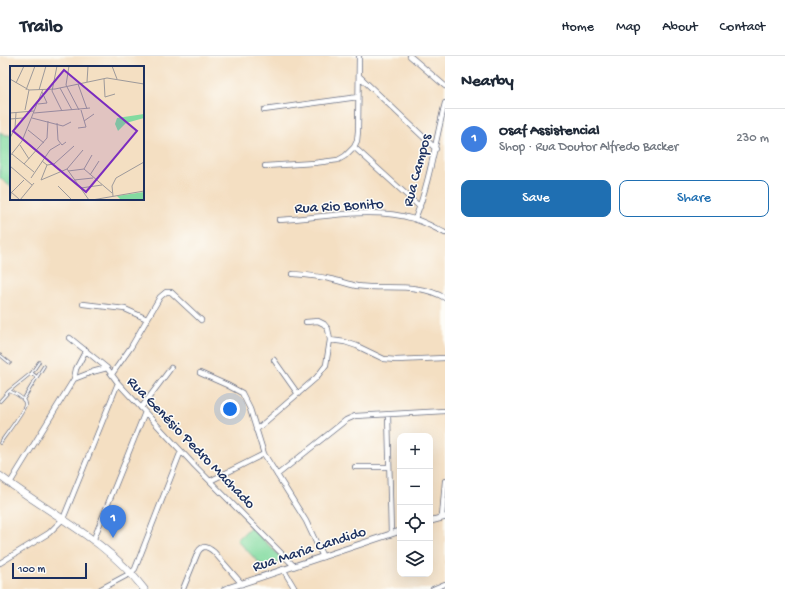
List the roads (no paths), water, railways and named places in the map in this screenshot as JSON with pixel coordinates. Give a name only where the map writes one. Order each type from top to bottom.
[{"type":"main road","points":[[0,476],[108,552],[131,573],[144,589]]},
{"type":"street","points":[[265,166],[331,162],[345,156],[354,147],[357,142],[358,131],[359,56]]},
{"type":"street","points":[[410,56],[445,86]]},
{"type":"street","points":[[359,76],[436,149]]},
{"type":"street","points":[[264,110],[358,97]]},
{"type":"street","name":"Rua Campos","points":[[415,219],[420,207],[436,149],[445,103]]},
{"type":"street","points":[[354,147],[420,207]]},
{"type":"street","name":"Rua Rio Bonito","points":[[279,220],[356,213],[395,214],[415,219],[445,233]]},
{"type":"street","points":[[293,274],[328,278],[355,286],[414,288],[427,290],[445,298]]},
{"type":"street","points":[[112,374],[160,297],[169,291],[201,320]]},
{"type":"street","points":[[82,304],[125,309],[147,319]]},
{"type":"street","points":[[256,430],[316,378],[326,365],[330,340],[328,328],[318,321],[306,322]]},
{"type":"street","name":"Rua Genésio Pedro Machado","points":[[70,338],[107,368],[144,412],[294,566]]},
{"type":"street","points":[[330,340],[351,344],[384,359],[445,358]]},
{"type":"street","points":[[10,483],[74,379],[76,369],[86,350]]},
{"type":"street","points":[[274,360],[298,394]]},
{"type":"street","points":[[74,379],[107,368]]},
{"type":"street","points":[[141,408],[171,368]]},
{"type":"street","points":[[200,373],[242,393],[250,409],[264,454],[306,521],[323,556]]},
{"type":"street","points":[[0,563],[49,533],[63,519],[118,382]]},
{"type":"street","points":[[277,475],[346,420],[355,416],[445,411]]},
{"type":"street","points":[[93,541],[144,412]]},
{"type":"street","points":[[388,414],[389,503],[391,534]]},
{"type":"street","points":[[101,589],[131,573],[137,565],[181,451]]},
{"type":"street","points":[[210,480],[264,454]]},
{"type":"street","points":[[355,468],[389,467]]},
{"type":"street","points":[[433,520],[444,517],[445,481]]},
{"type":"street","name":"Rua Maria Candido","points":[[225,589],[397,532]]},
{"type":"street","points":[[183,589],[198,552],[204,546],[209,547],[242,584]]},
{"type":"street","points":[[283,569],[295,589]]},
{"type":"street","points":[[433,589],[445,584]]},
{"type":"lane","points":[[0,355],[10,363]]},
{"type":"lane","points":[[0,401],[32,374],[39,362]]},
{"type":"lane","points":[[23,400],[44,366]]},
{"type":"lane","points":[[32,374],[37,377]]},
{"type":"lane","points":[[0,443],[25,406],[23,400],[9,392]]},
{"type":"place","name":"Osaf Assistencial","points":[[113,538]]}]
